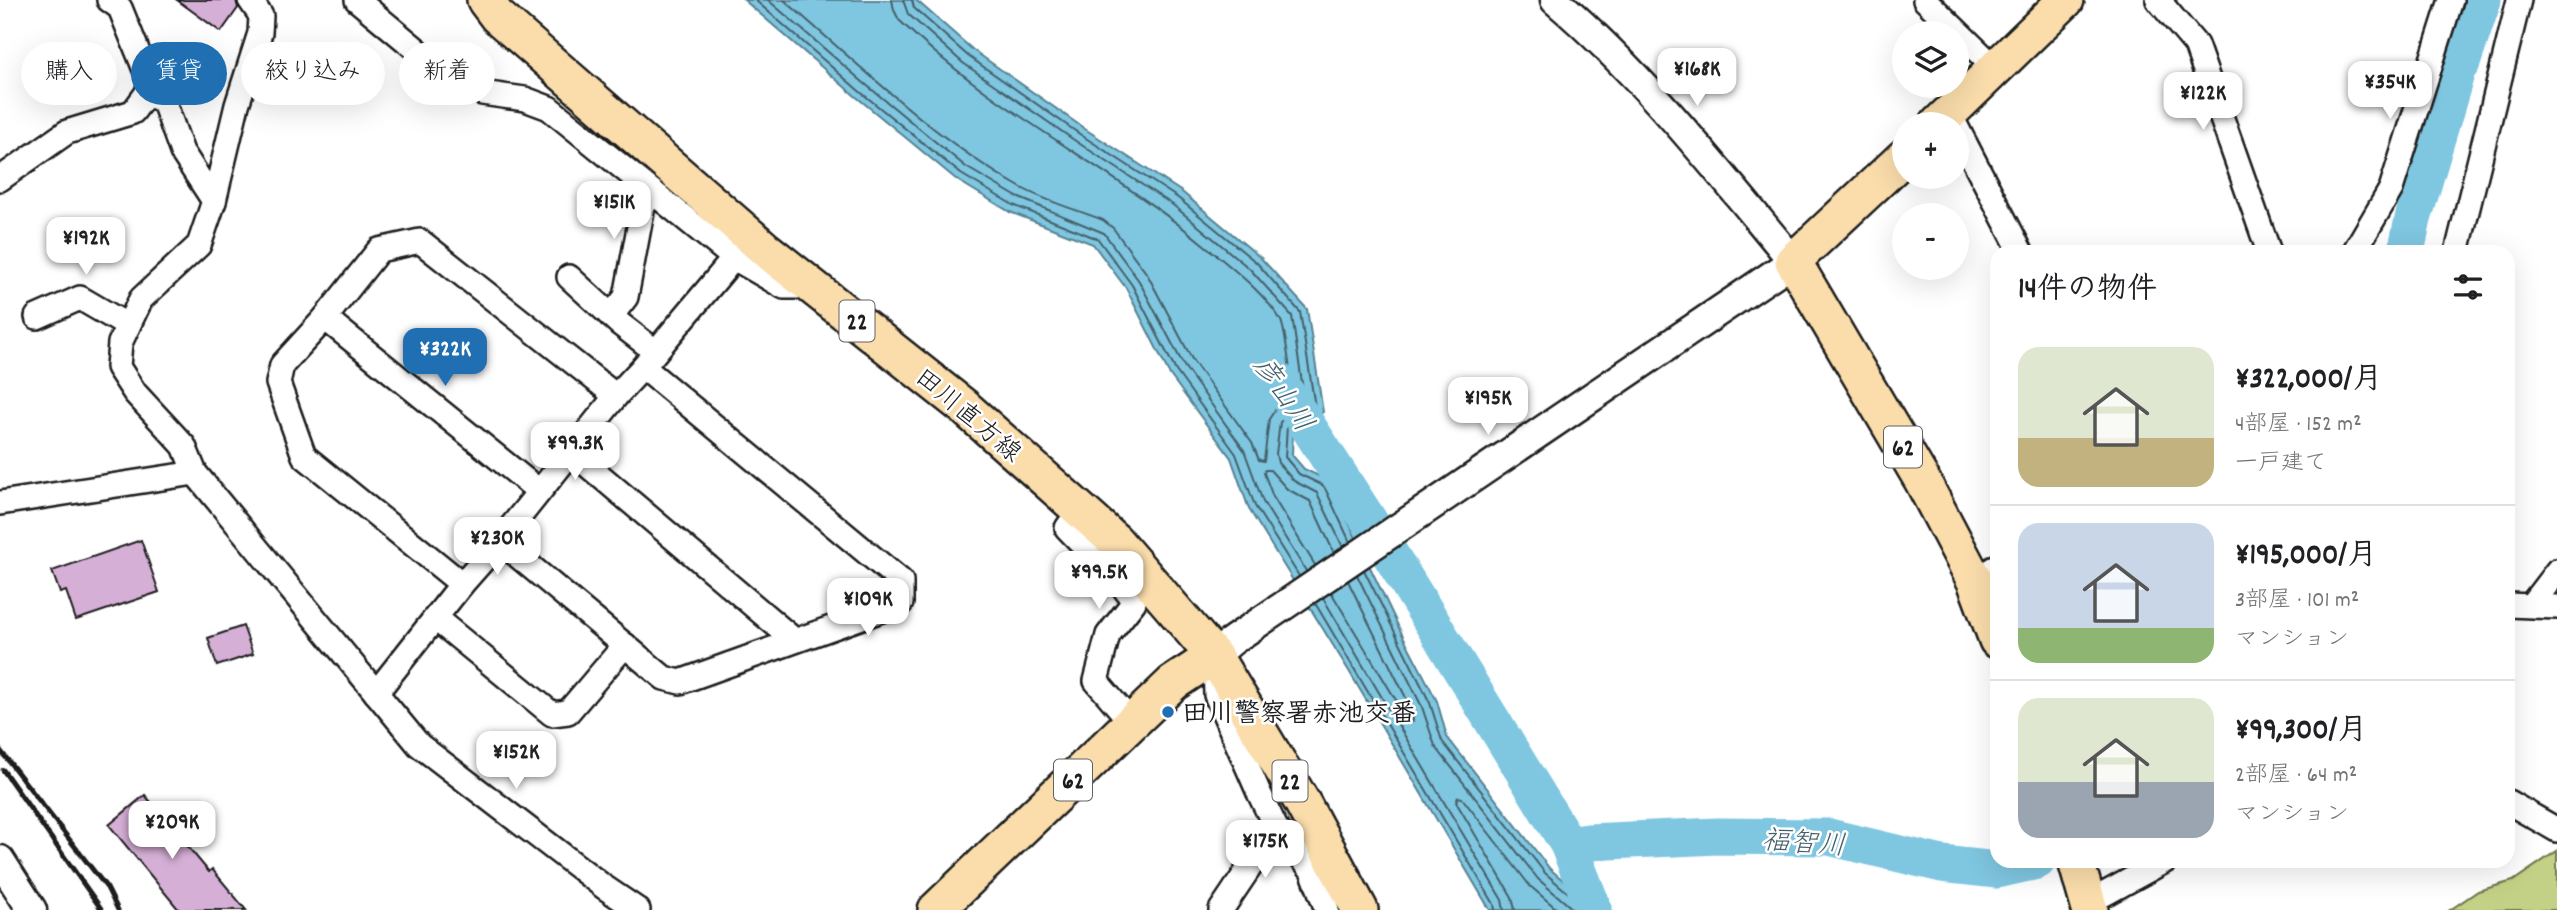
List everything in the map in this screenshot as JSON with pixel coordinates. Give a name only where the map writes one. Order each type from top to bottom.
[{"type":"main road","name":"田川直方線","points":[[485,0],[498,16],[765,250],[962,406],[1115,541],[1224,648],[1360,910]]},
{"type":"main road","points":[[1958,112],[1995,68],[2066,0]]},
{"type":"main road","points":[[1782,269],[1892,167]]},
{"type":"main road","name":"62","points":[[1782,269],[1986,573],[1990,597]]},
{"type":"main road","name":"62","points":[[936,910],[1173,683],[1224,648]]},
{"type":"main road","points":[[2078,868],[2088,902]]},
{"type":"street","points":[[109,0],[120,8],[134,42]]},
{"type":"street","points":[[250,0],[261,16],[260,33],[236,105],[214,201],[199,245],[141,299],[120,343],[118,367],[135,393],[184,446],[195,473],[419,745],[638,910]]},
{"type":"street","points":[[357,0],[445,73],[482,93],[525,99],[549,108],[734,258],[784,287],[815,287]]},
{"type":"street","points":[[1327,910],[1312,870],[1276,828],[1216,695],[1224,648],[1782,269],[1677,122],[1599,37],[1555,0]]},
{"type":"street","points":[[1925,0],[1995,68]]},
{"type":"street","points":[[2158,0],[2196,45],[2267,245]]},
{"type":"street","points":[[2358,245],[2391,189],[2451,0]]},
{"type":"street","points":[[2459,245],[2519,0]]},
{"type":"street","points":[[0,179],[67,132],[133,112],[138,105]]},
{"type":"street","points":[[165,105],[182,152],[214,201]]},
{"type":"street","points":[[1969,157],[2017,245]]},
{"type":"street","points":[[611,316],[626,297],[643,205],[653,192]]},
{"type":"street","points":[[461,584],[304,456],[278,383],[282,365],[325,318],[379,250],[420,241],[616,396]]},
{"type":"street","points":[[376,692],[616,396],[734,258]]},
{"type":"street","points":[[500,541],[664,678],[680,682],[901,603],[901,581],[649,359],[611,316],[569,277]]},
{"type":"street","points":[[37,317],[80,298],[128,326]]},
{"type":"street","points":[[325,318],[539,491]]},
{"type":"street","points":[[572,452],[794,640]]},
{"type":"street","points":[[0,503],[195,473]]},
{"type":"street","points":[[1080,510],[1067,528],[1123,586],[1134,602],[1108,635],[1096,681],[1132,723]]},
{"type":"street","points":[[2531,605],[2557,571]]},
{"type":"street","points":[[2515,605],[2557,607]]},
{"type":"street","points":[[435,618],[552,714],[568,712],[625,645]]},
{"type":"street","points":[[2515,806],[2557,830]]},
{"type":"street","points":[[1221,910],[1276,828]]},
{"type":"street","points":[[0,860],[32,910]]},
{"type":"street","points":[[2088,902],[2152,868]]},
{"type":"green space","points":[[2557,851],[2557,910],[2450,910],[2478,891],[2513,881]]},
{"type":"water","points":[[744,0],[916,0],[973,50],[1085,129],[1182,192],[1261,258],[1307,309],[1323,412],[1293,429],[1292,455],[1304,469],[1329,481],[1437,701],[1447,737],[1550,869],[1598,910],[1490,910],[1349,671],[1249,509],[1231,458],[1170,375],[1126,288],[1093,244],[1010,212],[957,180]]},
{"type":"building","points":[[177,0],[236,0],[238,8],[221,32]]},
{"type":"building","points":[[141,540],[159,592],[76,620],[66,591],[60,593],[52,571]]},
{"type":"building","points":[[243,626],[253,654],[217,666],[208,638]]},
{"type":"building","points":[[145,795],[209,872],[212,869],[246,910],[179,910],[109,825]]},
{"type":"waterway","name":"福智川","points":[[2407,245],[2458,67],[2462,63],[2483,0]]},
{"type":"waterway","name":"彦山川","points":[[1278,380],[1382,541],[1568,844],[1594,910]]},
{"type":"waterway","name":"福智川","points":[[1569,845],[1718,836],[1829,837],[1942,864],[1997,870],[2006,868]]},
{"type":"railway","points":[[0,750],[107,888],[118,910]]},
{"type":"railway","points":[[3,770],[102,910]]},
{"type":"place","name":"田川警察署赤池交番","points":[[1168,712]]}]
